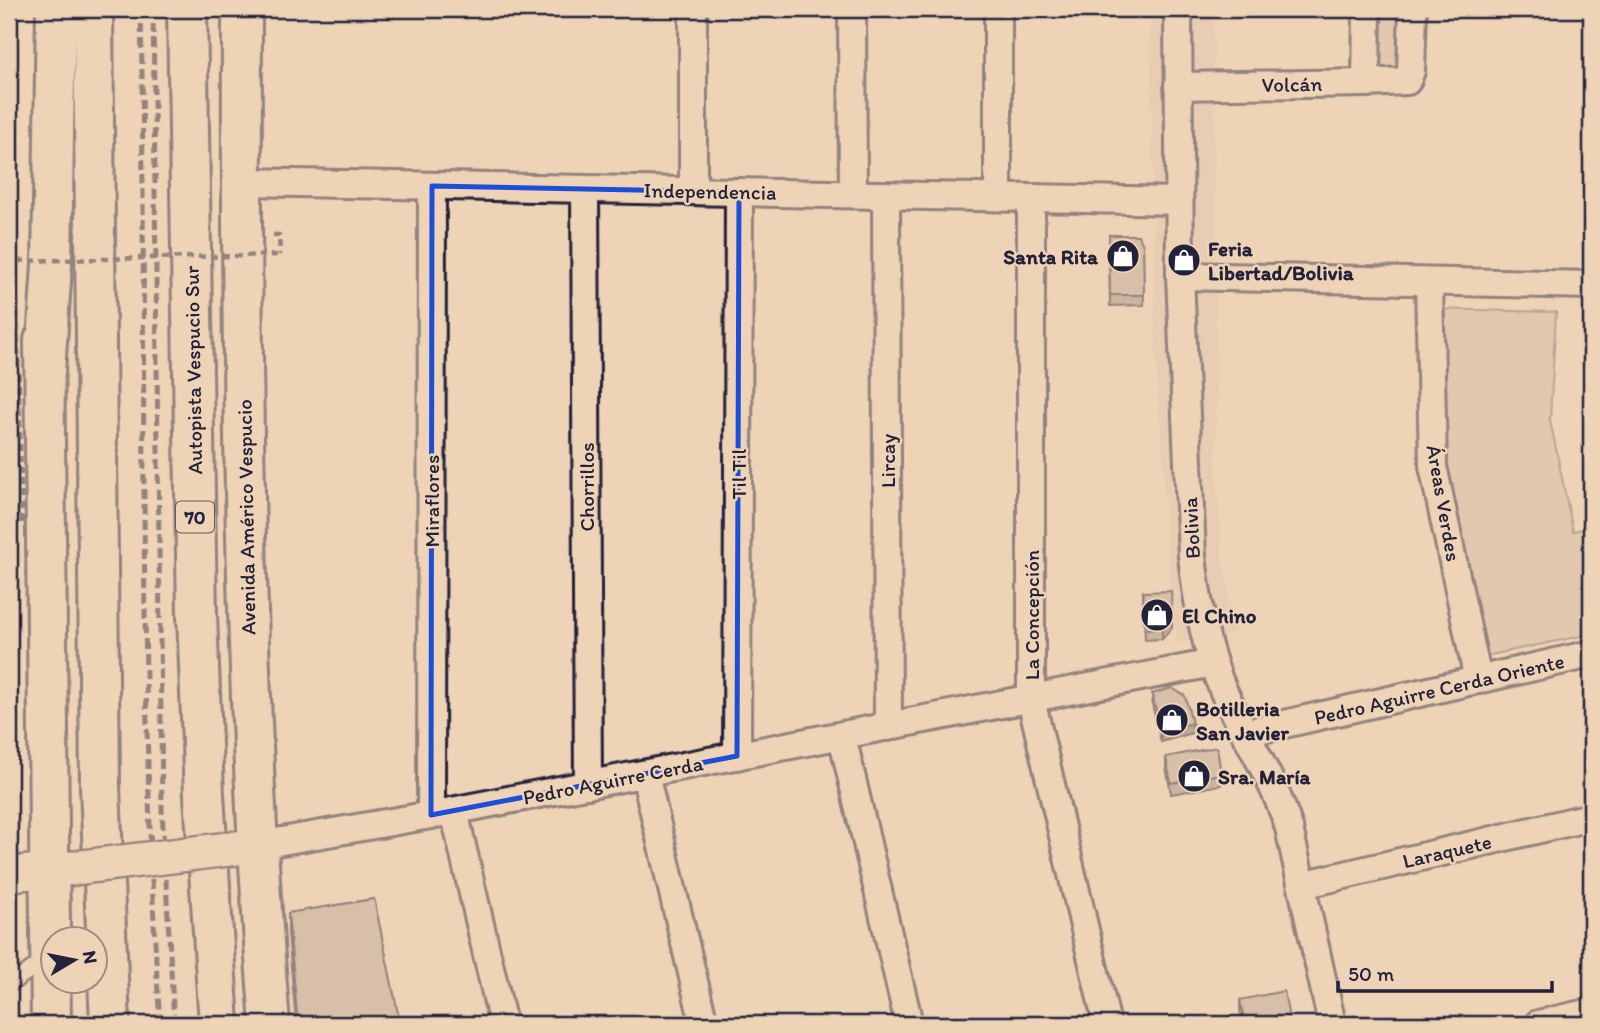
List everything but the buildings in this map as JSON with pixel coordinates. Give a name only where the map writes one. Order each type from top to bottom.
[{"type":"main road","points":[[37,9],[44,372],[62,869],[55,925]]},
{"type":"main road","points":[[44,372],[52,251],[56,9]]},
{"type":"main road","points":[[93,9],[100,787],[110,1024]]},
{"type":"main road","name":"Autopista Vespucio Sur","points":[[187,9],[198,629],[204,795],[219,1024]]},
{"type":"main road","name":"Avenida Américo Vespucio","points":[[242,9],[248,847],[270,1024]]},
{"type":"main road","points":[[51,995],[51,1024]]},
{"type":"street","points":[[693,9],[693,191]]},
{"type":"street","points":[[852,9],[853,194]]},
{"type":"street","points":[[998,9],[998,197]]},
{"type":"street","name":"Bolivia","points":[[1178,9],[1180,276],[1192,556],[1196,592],[1213,663],[1281,802],[1332,1024]]},
{"type":"street","points":[[1366,83],[1367,9]]},
{"type":"street","name":"Volcán","points":[[1178,86],[1407,80],[1411,71],[1413,9]]},
{"type":"street","name":"Independencia","points":[[242,182],[1179,201]]},
{"type":"street","name":"Miraflores","points":[[432,186],[442,813],[503,1024]]},
{"type":"street","name":"Chorrillos","points":[[584,189],[588,785]]},
{"type":"street","name":"Til Til","points":[[737,756],[739,192]]},
{"type":"street","name":"Lircay","points":[[886,195],[888,727]]},
{"type":"street","name":"La Concepción","points":[[1031,198],[1031,699],[1107,1024]]},
{"type":"street","points":[[1180,276],[1591,285]]},
{"type":"street","name":"Áreas Verdes","points":[[1429,282],[1433,466],[1478,680]]},
{"type":"street","name":"Pedro Aguirre Cerda Oriente","points":[[1245,733],[1591,654]]},
{"type":"street","name":"Pedro Aguirre Cerda","points":[[9,874],[248,847],[442,813],[1213,663]]},
{"type":"street","points":[[842,736],[909,1024]]},
{"type":"street","points":[[645,774],[704,1024]]},
{"type":"street","name":"Laraquete","points":[[1302,886],[1591,817]]},
{"type":"street","points":[[1552,1023],[1591,1012]]},
{"type":"lane","points":[[9,985],[38,965]]},
{"type":"path","points":[[22,523],[16,261],[280,255]]},
{"type":"highlighted area","points":[[432,186],[739,192],[737,756],[431,815]]},
{"type":"shaded area","name":"Feria Libertad/Bolivia","points":[[1150,9],[1214,9],[1217,481],[1222,555],[1235,633],[1178,644],[1170,591],[1155,338]]},
{"type":"shaded area","points":[[1379,9],[1405,9],[1405,68],[1377,70]]},
{"type":"shaded area","points":[[1433,309],[1556,312],[1550,420],[1573,531],[1591,528],[1591,634],[1471,659],[1431,469]]},
{"type":"railway","points":[[141,9],[145,643],[160,1024]]},
{"type":"railway","points":[[153,9],[162,810],[174,1024]]},
{"type":"place","name":"Santa Rita","points":[[1123,256]]},
{"type":"place","name":"Feria Libertad/Bolivia","points":[[1184,260]]},
{"type":"place","name":"El Chino","points":[[1157,615]]},
{"type":"place","name":"Botilleria San Javier","points":[[1172,720]]},
{"type":"place","name":"Sra. María","points":[[1194,776]]}]
